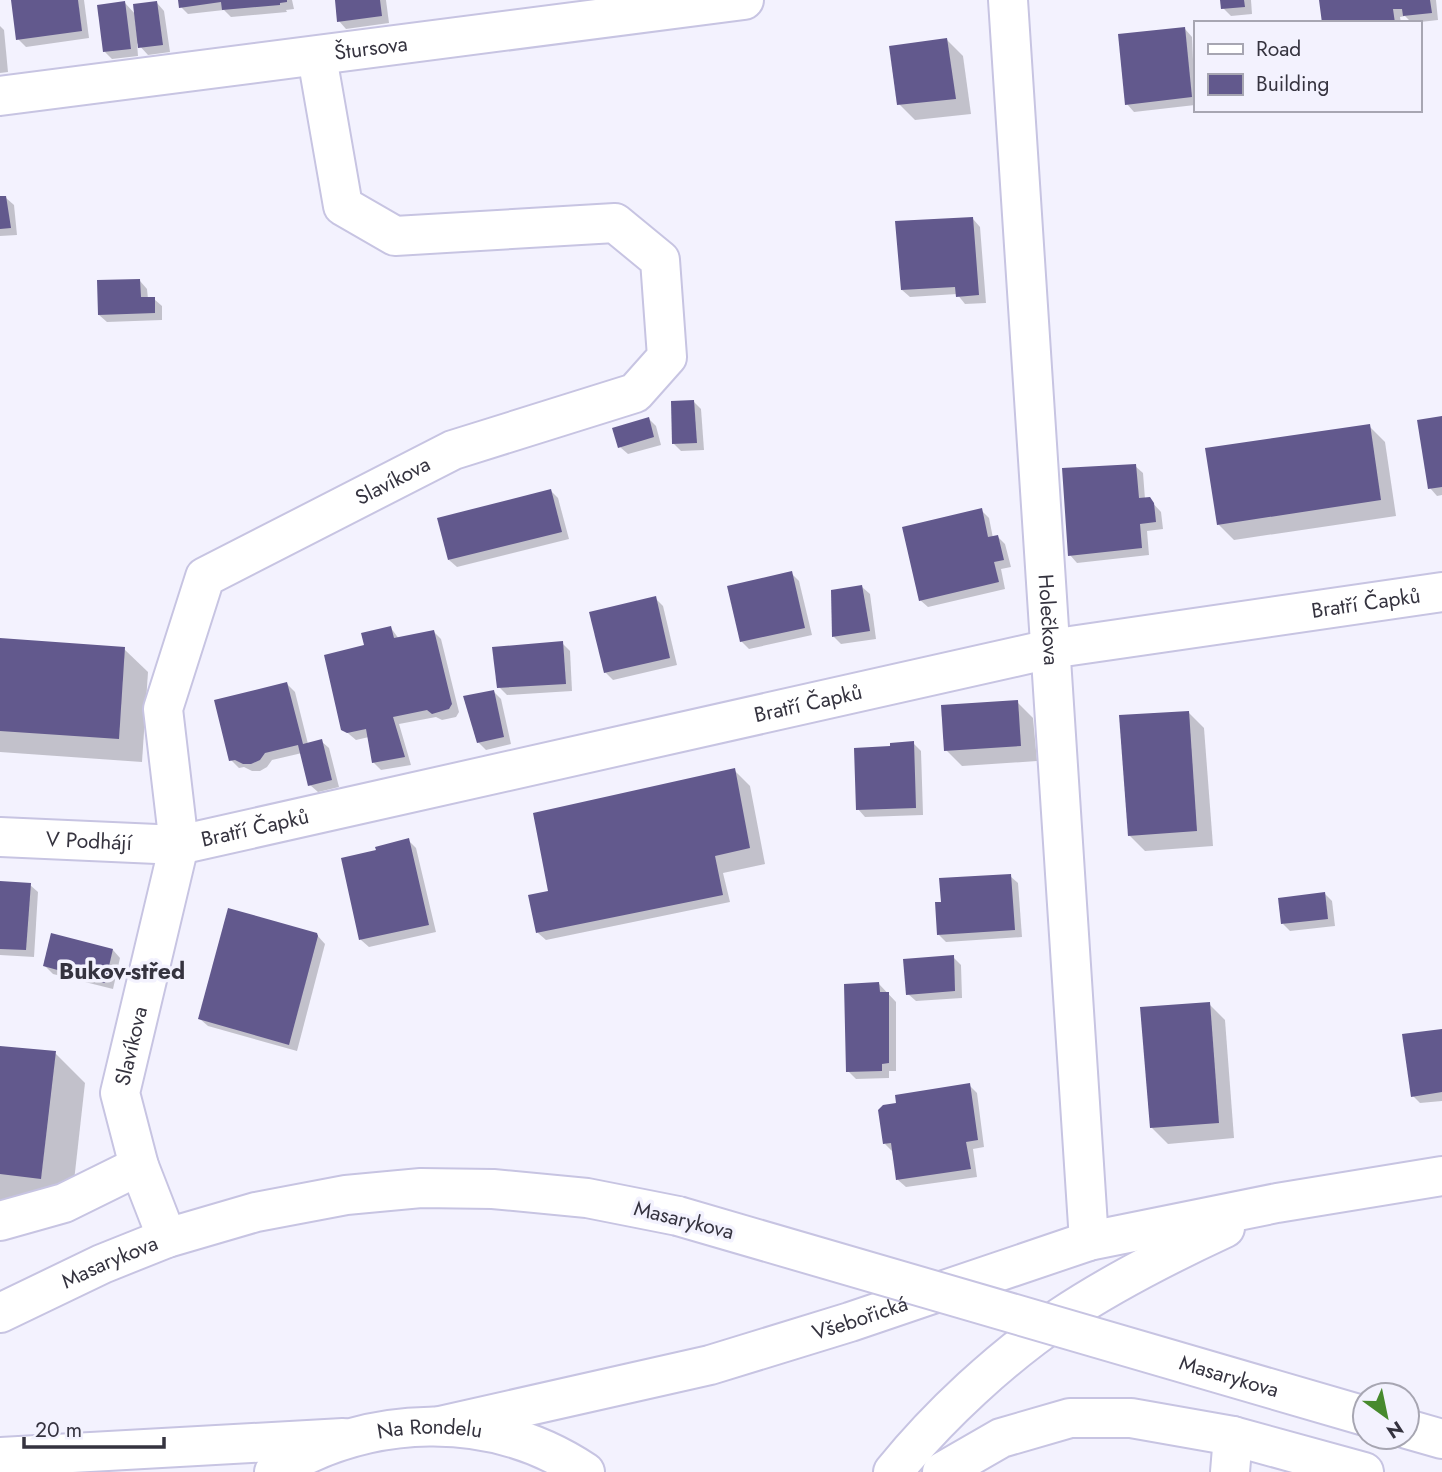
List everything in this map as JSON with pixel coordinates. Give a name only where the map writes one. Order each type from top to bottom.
[{"type":"street","name":"Štursova","points":[[0,96],[744,0]]},
{"type":"street","name":"Holečkova","points":[[1008,0],[1089,1241]]},
{"type":"street","name":"Slavíkova","points":[[167,1238],[139,1166],[120,1093],[179,845],[163,709],[205,576],[453,450],[635,393],[667,357],[660,260],[615,223],[395,236],[343,206],[317,57]]},
{"type":"street","name":"Bratří Čapků","points":[[179,845],[1050,649],[1442,592]]},
{"type":"street","name":"V Podhájí","points":[[0,838],[179,845]]},
{"type":"street","points":[[0,1221],[64,1203],[139,1166]]},
{"type":"street","name":"Všebořická","points":[[440,1426],[710,1365],[850,1322],[1089,1241],[1277,1203],[1442,1176]]},
{"type":"street","name":"Masarykova","points":[[0,1313],[102,1264],[167,1238],[269,1210],[346,1195],[421,1188],[493,1189],[587,1198],[678,1216],[1351,1412]]},
{"type":"street","name":"Všebořická","points":[[893,1472],[920,1439],[987,1376],[1061,1317],[1198,1240],[1277,1203]]},
{"type":"street","points":[[942,1472],[1001,1438],[1070,1418],[1131,1418],[1231,1454],[1364,1472]]},
{"type":"street","name":"Na Rondelu","points":[[274,1472],[300,1456],[345,1438],[408,1427],[440,1426],[482,1431],[519,1440],[566,1459],[585,1472]]},
{"type":"street","points":[[1421,1433],[1442,1439]]},
{"type":"street","points":[[0,1457],[345,1438]]},
{"type":"building","points":[[11,0],[78,0],[82,31],[16,40]]},
{"type":"building","points":[[178,0],[287,2],[280,5],[222,10],[221,2],[179,8]]},
{"type":"building","points":[[335,0],[380,0],[382,16],[337,22]]},
{"type":"building","points":[[1220,0],[1244,0],[1245,7],[1221,9]]},
{"type":"building","points":[[1319,0],[1430,0],[1432,13],[1403,16],[1402,9],[1393,9],[1395,21],[1322,21]]},
{"type":"building","points":[[125,1],[131,49],[103,52],[97,5]]},
{"type":"building","points":[[157,1],[163,45],[138,48],[133,4]]},
{"type":"building","points":[[1185,27],[1192,97],[1125,105],[1118,34]]},
{"type":"building","points":[[947,38],[956,99],[897,105],[889,46]]},
{"type":"building","points":[[0,196],[6,196],[11,228],[0,229]]},
{"type":"building","points":[[973,217],[979,295],[956,297],[955,287],[901,290],[895,221]]},
{"type":"building","points":[[140,279],[141,297],[155,297],[155,313],[98,315],[97,280]]},
{"type":"building","points":[[694,400],[697,443],[672,444],[671,401]]},
{"type":"building","points":[[1442,416],[1442,487],[1428,489],[1417,420]]},
{"type":"building","points":[[649,417],[654,437],[618,448],[612,428]]},
{"type":"building","points":[[1370,424],[1381,500],[1217,525],[1205,448]]},
{"type":"building","points":[[1136,464],[1139,498],[1150,497],[1154,503],[1156,522],[1140,524],[1142,548],[1068,556],[1062,468]]},
{"type":"building","points":[[551,489],[562,532],[448,560],[437,518]]},
{"type":"building","points":[[982,508],[988,537],[998,535],[1004,560],[994,562],[999,582],[919,601],[902,527]]},
{"type":"building","points":[[792,571],[805,628],[740,642],[727,586]]},
{"type":"building","points":[[862,585],[870,631],[832,637],[831,590]]},
{"type":"building","points":[[656,596],[670,658],[604,673],[589,612]]},
{"type":"building","points":[[391,626],[394,638],[434,630],[452,704],[449,709],[432,714],[427,710],[393,717],[405,757],[372,763],[366,729],[347,733],[341,730],[324,655],[364,645],[361,633]]},
{"type":"building","points":[[0,638],[125,647],[119,739],[0,731]]},
{"type":"building","points":[[563,641],[566,684],[497,688],[492,647]]},
{"type":"building","points":[[287,682],[303,744],[322,739],[332,780],[308,786],[298,745],[265,753],[260,760],[251,764],[229,761],[214,700]]},
{"type":"building","points":[[494,690],[504,737],[477,743],[463,696]]},
{"type":"building","points":[[1018,700],[1021,746],[944,751],[941,705]]},
{"type":"building","points":[[1189,711],[1197,831],[1128,836],[1119,715]]},
{"type":"building","points":[[914,741],[916,808],[856,810],[854,748],[890,746],[890,743]]},
{"type":"building","points":[[735,768],[750,848],[715,856],[723,895],[536,933],[528,895],[548,891],[533,813]]},
{"type":"building","points":[[409,838],[429,925],[359,940],[341,858],[376,850],[375,847]]},
{"type":"building","points":[[1011,874],[1015,930],[937,935],[935,902],[941,902],[939,878]]},
{"type":"building","points":[[0,881],[31,883],[26,950],[0,949]]},
{"type":"building","points":[[1325,892],[1328,919],[1281,924],[1278,898]]},
{"type":"building","points":[[228,908],[317,933],[289,1045],[198,1019]]},
{"type":"building","points":[[51,933],[113,949],[105,983],[43,966]]},
{"type":"building","points":[[954,955],[955,991],[906,995],[903,959]]},
{"type":"building","points":[[879,982],[880,992],[889,992],[889,1063],[882,1064],[882,1071],[846,1072],[844,984]]},
{"type":"building","points":[[1210,1002],[1219,1123],[1150,1128],[1140,1007]]},
{"type":"building","points":[[1442,1029],[1442,1092],[1411,1097],[1402,1034]]},
{"type":"building","points":[[0,1046],[56,1051],[41,1179],[0,1174]]},
{"type":"building","points":[[970,1083],[978,1140],[966,1142],[971,1169],[896,1180],[891,1143],[883,1144],[878,1110],[883,1105],[896,1103],[895,1095]]},
{"type":"district","name":"Bukov-střed","points":[[122,971]]}]
